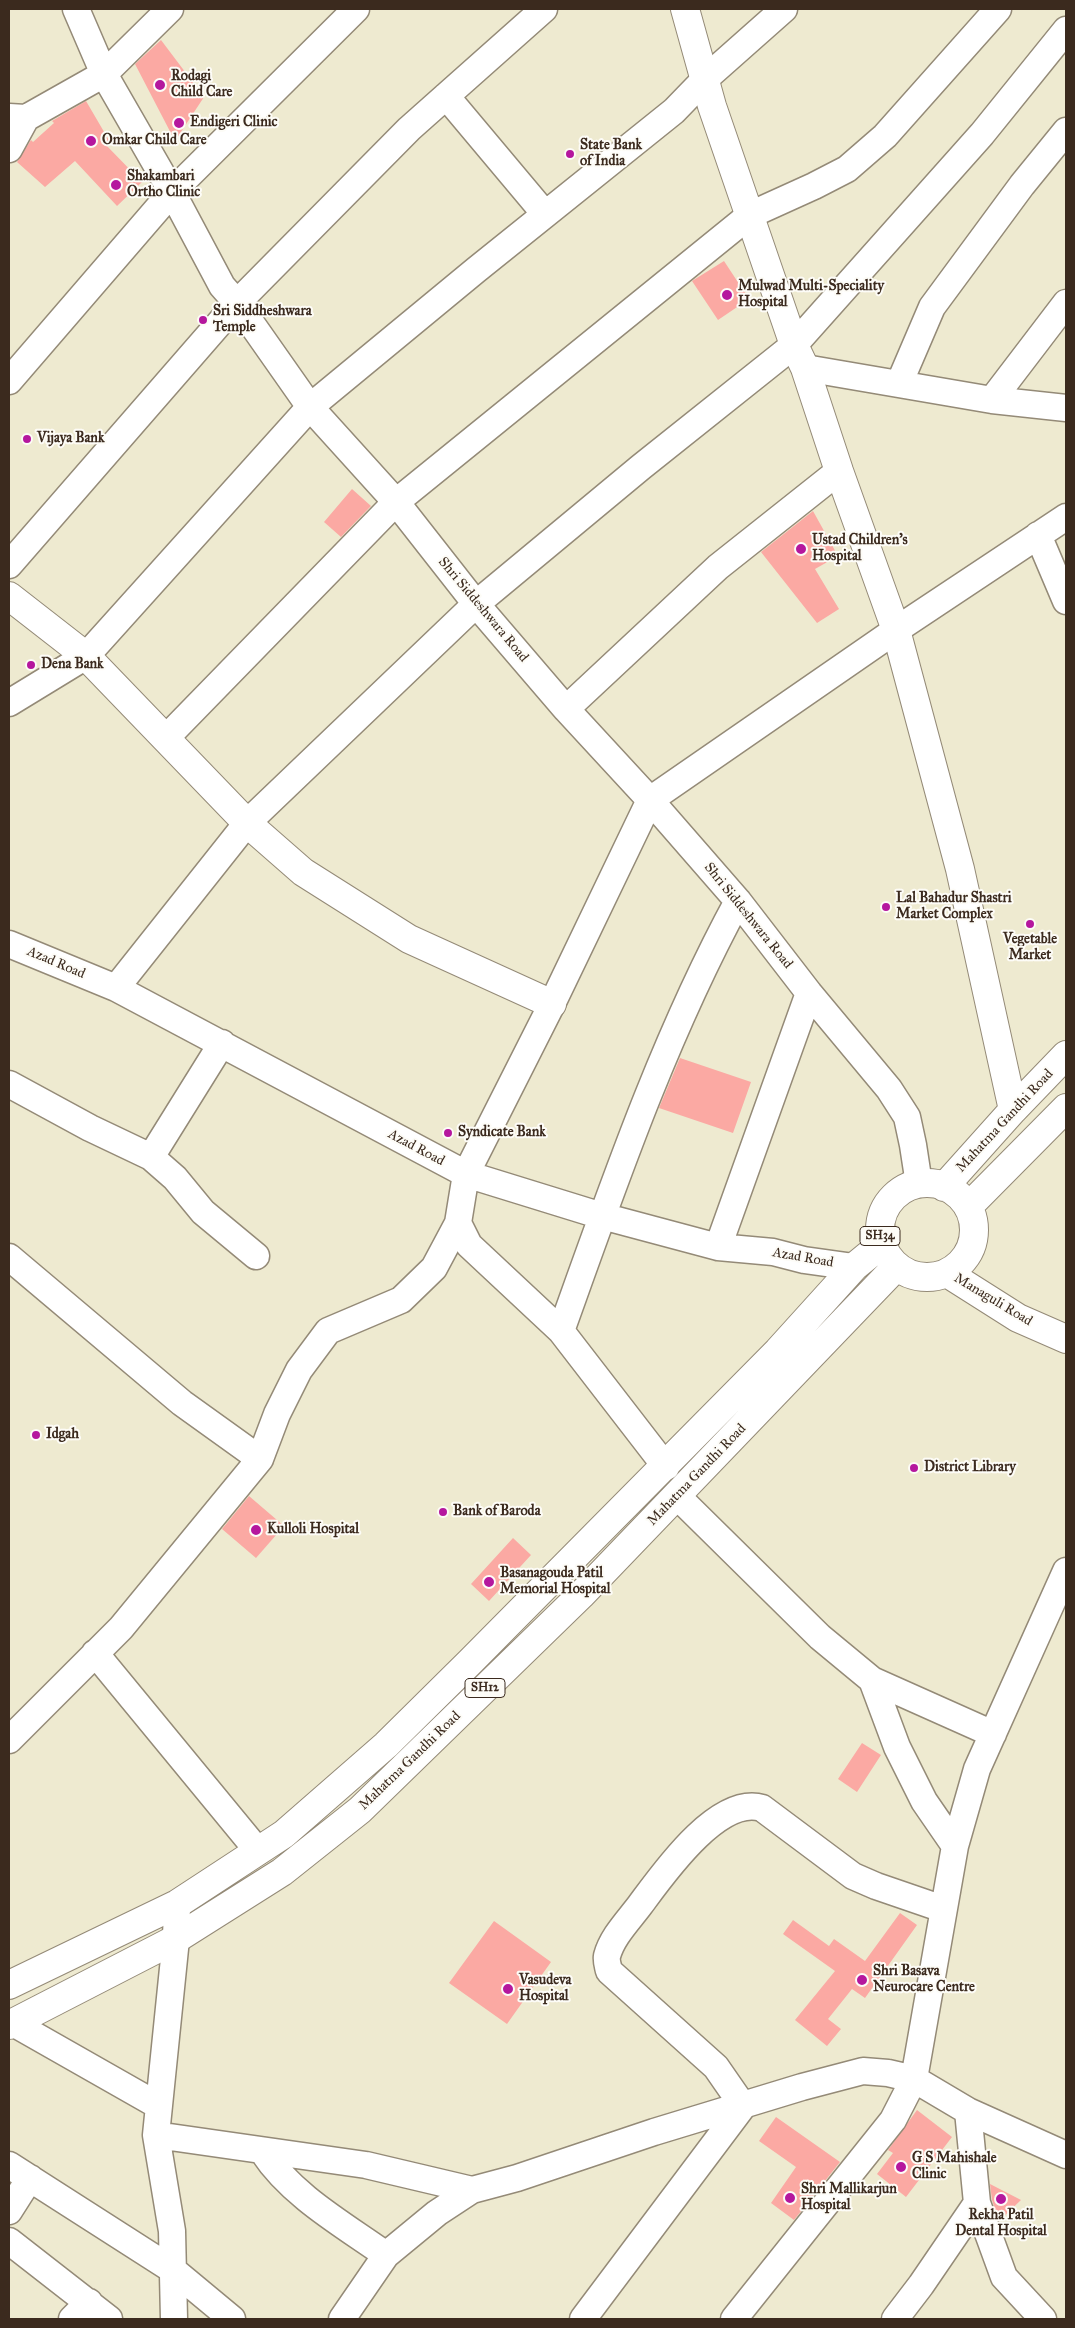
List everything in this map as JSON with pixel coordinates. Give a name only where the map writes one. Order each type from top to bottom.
[{"type":"main road","points":[[685,9],[712,106],[896,630],[960,869],[1013,1110]]},
{"type":"main road","points":[[9,596],[86,656],[246,823],[303,872],[409,939],[552,1004]]},
{"type":"main road","name":"Mahatma Gandhi Road","points":[[932,1186],[1013,1110],[1066,1055]]},
{"type":"main road","points":[[968,1208],[1066,1108]]},
{"type":"main road","points":[[896,1267],[912,1276],[930,1277],[947,1273],[963,1261],[972,1244],[973,1225],[968,1208],[955,1193],[932,1186]]},
{"type":"main road","name":"SH34","points":[[896,1267],[887,1256],[882,1244],[881,1224],[887,1206],[906,1188],[932,1186]]},
{"type":"main road","name":"Mahatma Gandhi Road","points":[[9,1986],[177,1904],[284,1834],[386,1745],[666,1466],[778,1351],[854,1266],[882,1244]]},
{"type":"main road","name":"Mahatma Gandhi Road","points":[[11,2024],[176,1938],[282,1872],[360,1810],[582,1595],[896,1267]]},
{"type":"main road","name":"Managuli Road","points":[[947,1273],[1018,1318],[1066,1339]]},
{"type":"street","name":"Shri Siddeshwara Road","points":[[76,9],[104,74],[172,192],[222,286],[237,303],[310,407],[396,502],[476,604],[566,709],[650,800],[738,901],[809,993],[889,1089],[906,1117],[914,1145],[932,1186]]},
{"type":"street","points":[[9,149],[17,118],[104,74],[170,9]]},
{"type":"street","points":[[9,381],[172,192],[356,9]]},
{"type":"street","points":[[9,565],[237,303],[409,129],[544,9]]},
{"type":"street","points":[[9,703],[86,656],[310,407],[674,111],[705,79],[784,9]]},
{"type":"street","points":[[166,738],[396,502],[750,215],[847,169],[886,136],[998,9]]},
{"type":"street","points":[[116,988],[246,823],[476,604],[641,466],[800,356],[1066,30]]},
{"type":"street","points":[[446,96],[546,214]]},
{"type":"street","points":[[899,384],[932,306],[1022,185],[1066,131]]},
{"type":"street","points":[[992,400],[1066,303]]},
{"type":"street","points":[[800,356],[899,384],[992,400],[1066,408]]},
{"type":"street","points":[[566,709],[718,568],[839,471]]},
{"type":"street","points":[[9,1740],[120,1628],[260,1459],[277,1414],[299,1370],[328,1331],[401,1300],[434,1268],[458,1223],[466,1174],[552,1004],[650,800],[896,630],[1066,518]]},
{"type":"street","points":[[1038,535],[1066,601]]},
{"type":"street","points":[[561,1331],[602,1216],[665,1054],[710,953],[738,901]]},
{"type":"street","name":"Azad Road","points":[[9,944],[116,988],[466,1174],[602,1216],[718,1247],[773,1252],[804,1260],[854,1266]]},
{"type":"street","points":[[718,1247],[809,993]]},
{"type":"street","points":[[151,1157],[222,1043]]},
{"type":"street","points":[[9,1084],[90,1128],[151,1157],[175,1178],[203,1212],[256,1256]]},
{"type":"street","points":[[458,1223],[469,1245],[561,1331],[666,1466]]},
{"type":"street","points":[[9,1257],[182,1403],[260,1459]]},
{"type":"street","points":[[677,1496],[820,1637],[872,1680],[993,1734]]},
{"type":"street","points":[[741,2317],[893,2120],[914,2079],[954,1846],[977,1769],[1066,1571]]},
{"type":"street","points":[[95,1653],[258,1850]]},
{"type":"street","points":[[872,1680],[897,1747],[924,1801],[954,1846]]},
{"type":"street","points":[[743,2106],[716,2067],[609,1971],[606,1959],[613,1941],[665,1871],[702,1832],[734,1810],[752,1805],[762,1808],[853,1876],[943,1909]]},
{"type":"street","points":[[174,2319],[172,2231],[156,2135],[176,1938],[177,1904]]},
{"type":"street","points":[[11,2024],[159,2106]]},
{"type":"street","points":[[342,2319],[386,2255],[437,2212],[472,2190],[802,2087],[864,2071],[888,2073],[914,2079],[968,2111],[1066,2155]]},
{"type":"street","points":[[583,2319],[743,2106]]},
{"type":"street","points":[[968,2111],[977,2203],[1004,2278],[1043,2319]]},
{"type":"street","points":[[156,2135],[263,2152],[366,2165],[472,2190]]},
{"type":"street","points":[[263,2152],[275,2170],[290,2184],[386,2255]]},
{"type":"street","points":[[9,2211],[19,2172],[173,2270],[232,2319]]},
{"type":"street","points":[[895,2319],[921,2286],[977,2203]]},
{"type":"street","points":[[9,2241],[81,2311],[109,2319]]},
{"type":"building","points":[[161,40],[204,97],[175,141],[135,64]]},
{"type":"building","points":[[86,101],[110,142],[106,145],[142,182],[117,206],[75,161],[45,187],[17,162],[31,140],[33,142],[54,123],[52,121]]},
{"type":"building","points":[[724,261],[749,299],[718,320],[692,281]]},
{"type":"building","points":[[352,489],[371,506],[341,537],[324,522]]},
{"type":"building","points":[[813,511],[838,556],[815,569],[839,609],[817,623],[761,552]]},
{"type":"building","points":[[680,1058],[751,1082],[733,1133],[659,1108]]},
{"type":"building","points":[[249,1496],[284,1526],[256,1558],[222,1529]]},
{"type":"building","points":[[513,1538],[531,1555],[489,1601],[471,1584]]},
{"type":"building","points":[[862,1743],[881,1755],[857,1792],[838,1779]]},
{"type":"building","points":[[900,1913],[917,1925],[865,1998],[852,1989],[828,2019],[841,2029],[827,2046],[795,2020],[835,1971],[783,1934],[793,1920],[829,1946],[834,1939],[865,1961]]},
{"type":"building","points":[[494,1921],[551,1962],[507,2024],[449,1983]]},
{"type":"building","points":[[917,2110],[952,2137],[906,2197],[877,2174],[893,2153],[888,2150]]},
{"type":"building","points":[[776,2117],[840,2162],[794,2220],[771,2203],[796,2167],[759,2141]]},
{"type":"building","points":[[990,2184],[1021,2200],[999,2221],[992,2200]]},
{"type":"place","name":"Rodagi Child Care","points":[[160,85]]},
{"type":"place","name":"Endigeri Clinic","points":[[179,123]]},
{"type":"place","name":"Omkar Child Care","points":[[91,141]]},
{"type":"place","name":"State Bank of India","points":[[570,154]]},
{"type":"place","name":"Shakambari Ortho Clinic","points":[[116,185]]},
{"type":"place","name":"Mulwad Multi-Speciality Hospital","points":[[727,295]]},
{"type":"place","name":"Sri Siddheshwara Temple","points":[[203,320]]},
{"type":"place","name":"Vijaya Bank","points":[[27,439]]},
{"type":"place","name":"Ustad Children's Hospital","points":[[801,549]]},
{"type":"place","name":"Dena Bank","points":[[31,665]]},
{"type":"place","name":"Lal Bahadur Shastri Market Complex","points":[[886,907]]},
{"type":"place","name":"Vegetable Market","points":[[1030,924]]},
{"type":"place","name":"Syndicate Bank","points":[[448,1133]]},
{"type":"place","name":"Idgah","points":[[36,1435]]},
{"type":"place","name":"District Library","points":[[914,1468]]},
{"type":"place","name":"Bank of Baroda","points":[[443,1512]]},
{"type":"place","name":"Kulloli Hospital","points":[[256,1530]]},
{"type":"place","name":"Basanagouda Patil Memorial Hospital","points":[[489,1582]]},
{"type":"place","name":"Shri Basava Neurocare Centre","points":[[862,1980]]},
{"type":"place","name":"Vasudeva Hospital","points":[[508,1989]]},
{"type":"place","name":"G S Mahishale Clinic","points":[[901,2167]]},
{"type":"place","name":"Shri Mallikarjun Hospital","points":[[790,2198]]},
{"type":"place","name":"Rekha Patil Dental Hospital","points":[[1001,2199]]}]
